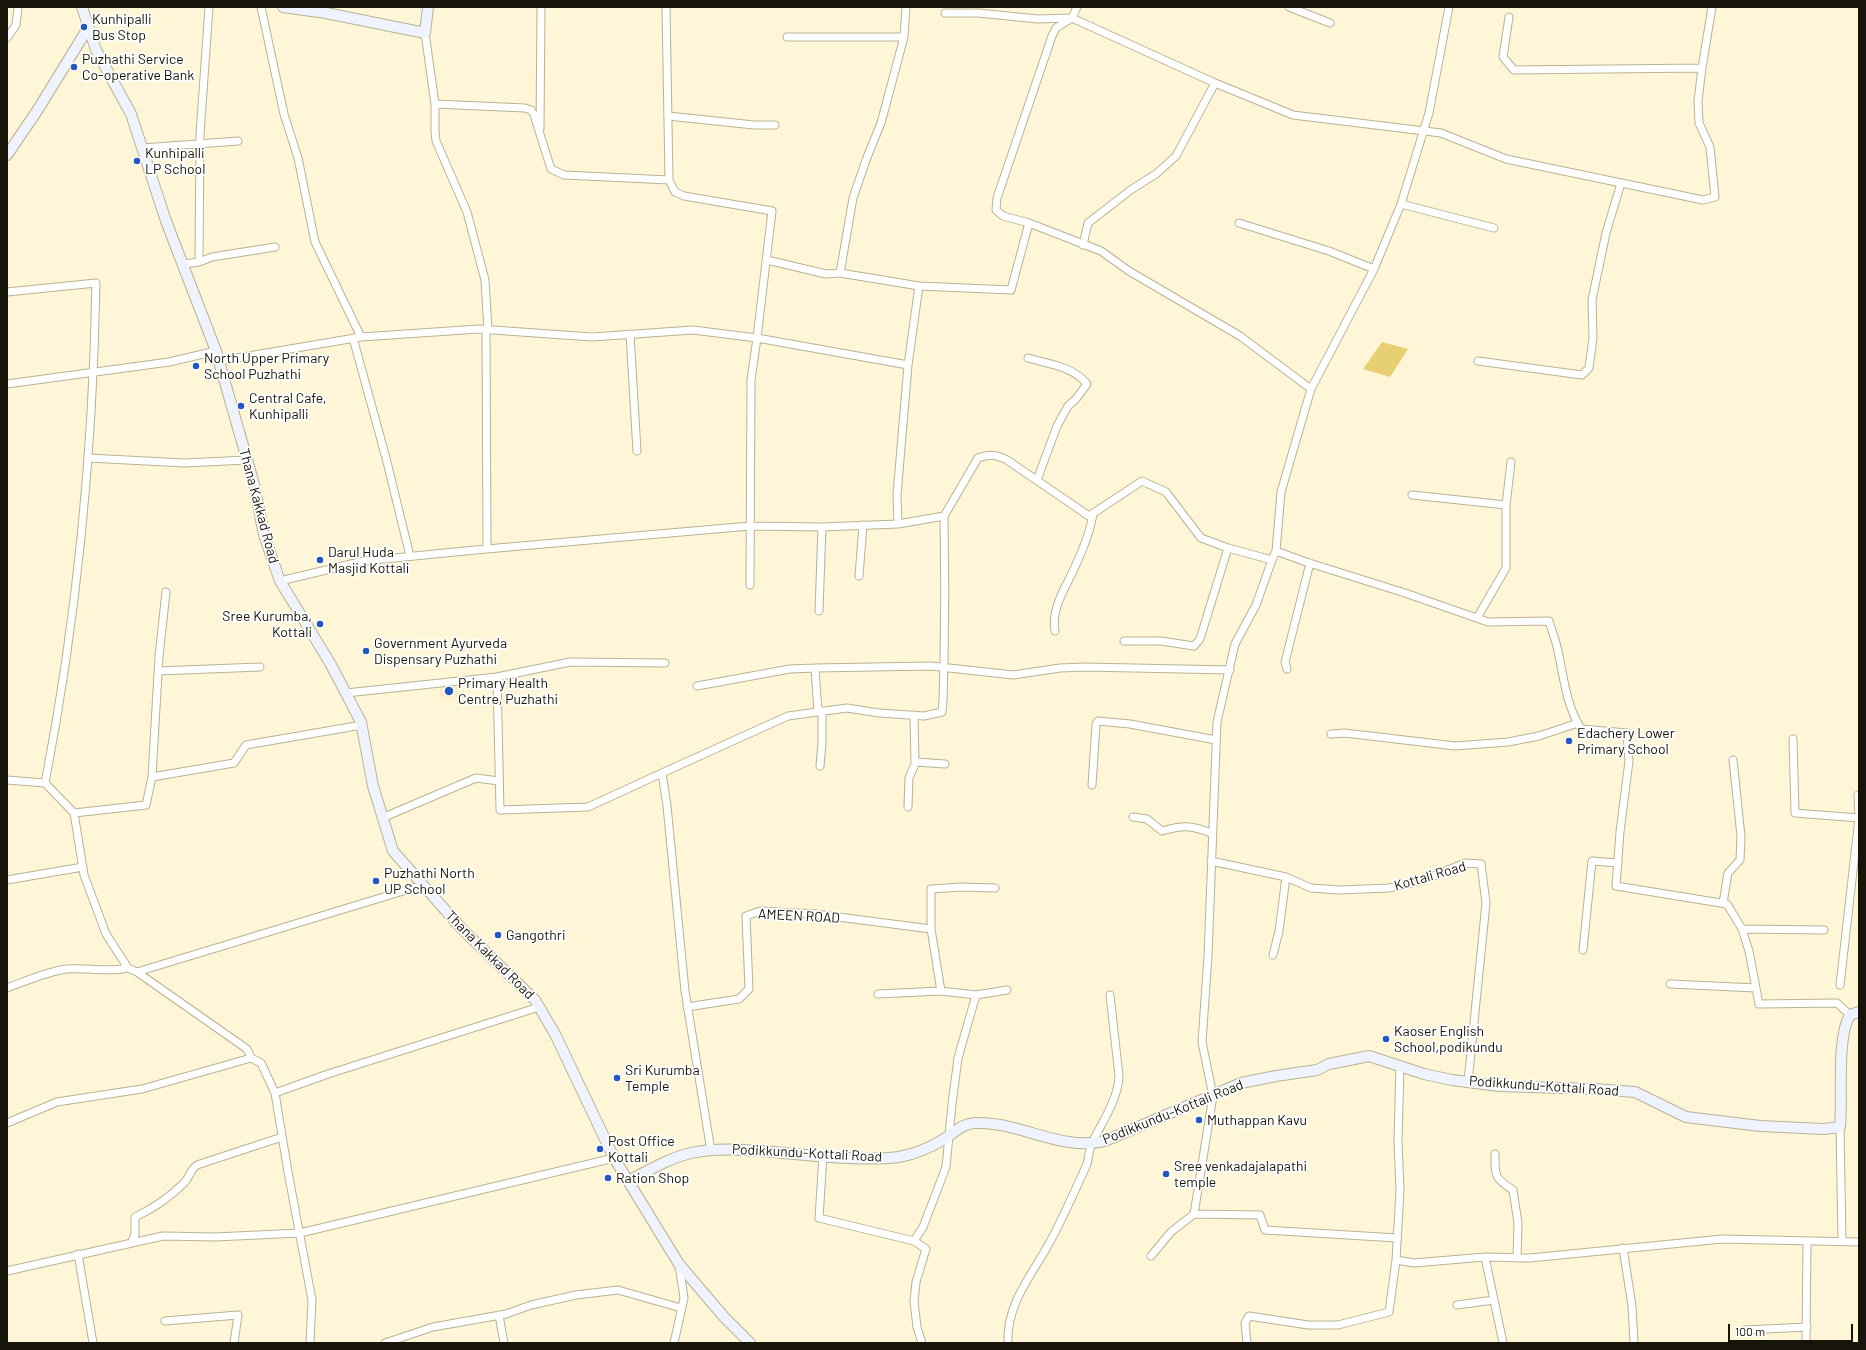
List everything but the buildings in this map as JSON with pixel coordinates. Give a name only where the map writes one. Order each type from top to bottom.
[{"type":"main road","name":"Thana Kakkad Road","points":[[82,7],[96,50],[131,114],[166,222],[184,264],[218,356],[248,460],[264,535],[280,581],[346,693],[362,725],[373,786],[393,852],[462,929],[535,1000],[555,1034],[614,1158],[679,1264],[724,1317],[750,1343]]},
{"type":"main road","points":[[283,7],[327,10],[425,33],[428,7]]},
{"type":"main road","points":[[7,155],[88,28]]},
{"type":"main road","points":[[1840,1127],[1843,1039],[1846,1021],[1854,1013]]},
{"type":"main road","name":"Podikkundu-Kottali Road","points":[[628,1180],[673,1158],[692,1152],[730,1149],[847,1158],[899,1157],[923,1151],[950,1135],[959,1126],[974,1123],[994,1124],[1072,1143],[1091,1145],[1105,1141],[1241,1083],[1317,1070],[1329,1064],[1368,1056],[1424,1074],[1468,1082],[1499,1086],[1595,1089],[1635,1092],[1686,1118],[1760,1126],[1824,1129],[1840,1127]]},
{"type":"street","points":[[7,38],[16,25],[18,7]]},
{"type":"street","points":[[199,262],[200,143],[209,7]]},
{"type":"street","points":[[262,7],[284,114],[298,158],[315,242],[361,337]]},
{"type":"street","points":[[540,135],[541,7]]},
{"type":"street","points":[[666,7],[669,180],[675,192],[684,196],[772,211],[751,380],[750,585]]},
{"type":"street","points":[[840,273],[853,198],[866,160],[882,123],[904,37],[906,7]]},
{"type":"street","points":[[1077,7],[1072,18],[1056,28],[1052,36],[997,198],[996,210],[1003,216],[1029,223],[1100,251],[1130,271],[1240,336],[1311,389]]},
{"type":"street","points":[[1289,7],[1330,23]]},
{"type":"street","points":[[1194,1214],[1213,1096],[1202,1042],[1212,861],[1211,833],[1217,722],[1236,644],[1256,605],[1276,551],[1281,492],[1311,389],[1374,269],[1401,204],[1429,113],[1449,7]]},
{"type":"street","points":[[945,13],[979,13],[1037,19],[1072,18],[1215,83],[1293,115],[1441,133],[1506,160],[1703,200],[1715,197],[1710,147],[1699,123],[1698,101],[1712,7]]},
{"type":"street","points":[[1509,17],[1502,51],[1503,57],[1514,70],[1702,68]]},
{"type":"street","points":[[425,33],[435,104],[436,141],[467,212],[486,280],[487,548]]},
{"type":"street","points":[[787,37],[904,37]]},
{"type":"street","points":[[1084,244],[1088,223],[1132,189],[1156,174],[1176,156],[1215,83]]},
{"type":"street","points":[[435,104],[525,108],[531,110],[534,115],[551,169],[557,173],[564,175],[669,180]]},
{"type":"street","points":[[668,116],[754,125],[775,125]]},
{"type":"street","points":[[142,148],[238,141]]},
{"type":"street","points":[[1478,361],[1582,375],[1589,368],[1593,338],[1592,300],[1606,233],[1621,183]]},
{"type":"street","points":[[1401,204],[1494,228]]},
{"type":"street","points":[[767,260],[826,274],[840,273],[920,286],[1011,290],[1029,223]]},
{"type":"street","points":[[1239,223],[1328,251],[1374,269]]},
{"type":"street","points":[[184,264],[199,262],[212,257],[274,247]]},
{"type":"street","points":[[7,292],[96,283],[94,373],[81,547],[45,783]]},
{"type":"street","points":[[898,524],[897,494],[908,365],[920,286]]},
{"type":"street","points":[[7,384],[361,337],[487,330],[592,337],[693,330],[757,338],[908,365]]},
{"type":"street","points":[[630,334],[637,451]]},
{"type":"street","points":[[353,338],[386,458],[410,556]]},
{"type":"street","points":[[1028,358],[1067,368],[1082,378],[1087,384],[1076,399],[1068,406],[1057,426],[1037,480]]},
{"type":"street","points":[[497,676],[500,810],[588,807],[788,716],[847,708],[924,716],[942,712],[945,684],[946,604],[944,516],[978,458],[995,454],[1037,480],[1089,516],[1142,481],[1166,492],[1200,538],[1228,548],[1272,560]]},
{"type":"street","points":[[88,458],[185,463],[248,460]]},
{"type":"street","points":[[1477,618],[1506,568],[1506,505],[1511,462]]},
{"type":"street","points":[[1412,495],[1506,505]]},
{"type":"street","points":[[1055,631],[1054,625],[1061,592],[1074,570],[1092,524],[1093,513]]},
{"type":"street","points":[[280,581],[364,561],[487,548],[750,526],[822,527],[898,524],[944,516]]},
{"type":"street","points":[[859,576],[863,525]]},
{"type":"street","points":[[819,611],[822,527]]},
{"type":"street","points":[[1124,641],[1161,641],[1194,646],[1200,640],[1228,548]]},
{"type":"street","points":[[1276,551],[1488,622],[1549,621],[1558,651],[1565,690],[1574,717],[1581,729],[1627,733],[1629,761],[1620,832],[1616,886],[1727,904],[1742,929],[1749,951],[1759,1004],[1837,1003],[1854,1013]]},
{"type":"street","points":[[1287,669],[1285,662],[1310,563]]},
{"type":"street","points":[[74,813],[146,805],[152,777],[158,671],[166,592]]},
{"type":"street","points":[[346,693],[497,676],[570,662],[665,663]]},
{"type":"street","points":[[697,686],[770,672],[815,668],[931,666],[1013,675],[1060,668],[1230,670]]},
{"type":"street","points":[[158,671],[260,667]]},
{"type":"street","points":[[815,668],[822,744],[820,766]]},
{"type":"street","points":[[908,807],[909,778],[915,762],[914,715]]},
{"type":"street","points":[[1092,785],[1096,724],[1098,721],[1130,724],[1216,740]]},
{"type":"street","points":[[1331,734],[1345,733],[1455,746],[1508,742],[1539,736],[1578,723]]},
{"type":"street","points":[[152,777],[234,763],[246,745],[362,725]]},
{"type":"street","points":[[1793,739],[1795,813],[1859,818]]},
{"type":"street","points":[[1723,903],[1728,873],[1740,860],[1741,836],[1734,760]]},
{"type":"street","points":[[915,762],[945,764]]},
{"type":"street","points":[[662,773],[667,806],[687,1007],[711,1151]]},
{"type":"street","points":[[382,818],[476,778],[499,781]]},
{"type":"street","points":[[7,780],[45,783],[74,813],[84,875],[106,934],[128,968],[137,972],[247,1049],[251,1058],[261,1064],[275,1093],[312,1300],[310,1343]]},
{"type":"street","points":[[1840,985],[1856,860],[1859,818],[1858,794]]},
{"type":"street","points":[[1133,817],[1147,819],[1162,831],[1181,826],[1196,827],[1211,833]]},
{"type":"street","name":"Kottali Road","points":[[1212,861],[1286,877],[1311,888],[1339,890],[1389,888],[1424,880],[1464,863],[1481,864],[1486,903],[1468,1082]]},
{"type":"street","points":[[1583,950],[1592,861],[1618,863]]},
{"type":"street","points":[[7,880],[83,867]]},
{"type":"street","points":[[1273,955],[1279,931],[1286,877]]},
{"type":"street","points":[[137,972],[423,885]]},
{"type":"street","points":[[941,991],[931,929],[931,889],[961,887],[995,888]]},
{"type":"street","name":"AMEEN ROAD","points":[[687,1007],[739,999],[749,989],[746,916],[760,912],[815,914],[931,929]]},
{"type":"street","points":[[1742,929],[1824,930]]},
{"type":"street","points":[[7,988],[38,976],[66,969],[117,971],[128,968]]},
{"type":"street","points":[[1670,984],[1756,988]]},
{"type":"street","points":[[878,994],[941,991],[976,995],[1007,990]]},
{"type":"street","points":[[914,1241],[923,1227],[946,1167],[958,1058],[976,995]]},
{"type":"street","points":[[1008,1343],[1008,1335],[1014,1311],[1023,1286],[1046,1249],[1065,1213],[1087,1162],[1091,1145],[1099,1131],[1119,1086],[1110,995]]},
{"type":"street","points":[[275,1093],[328,1074],[539,1007]]},
{"type":"street","points":[[7,1123],[56,1102],[142,1089],[251,1058]]},
{"type":"street","points":[[1247,1343],[1245,1323],[1249,1316],[1308,1325],[1338,1325],[1389,1312],[1396,1260],[1400,1190],[1398,1140],[1400,1066]]},
{"type":"street","points":[[1840,1127],[1842,1241]]},
{"type":"street","points":[[131,1243],[135,1235],[135,1217],[148,1210],[186,1182],[192,1168],[196,1165],[282,1137]]},
{"type":"street","points":[[1495,1154],[1495,1172],[1499,1182],[1513,1190],[1518,1223],[1517,1258]]},
{"type":"street","points":[[823,1156],[819,1218],[914,1241],[926,1249],[916,1282],[914,1301],[917,1327],[922,1343]]},
{"type":"street","points":[[7,1271],[163,1236],[215,1237],[300,1233],[614,1158]]},
{"type":"street","points":[[1151,1256],[1171,1232],[1194,1214],[1260,1215],[1265,1230],[1397,1238]]},
{"type":"street","points":[[1396,1260],[1414,1263],[1484,1257],[1517,1258],[1722,1239],[1859,1242]]},
{"type":"street","points":[[1806,1343],[1807,1241]]},
{"type":"street","points":[[1623,1248],[1632,1306],[1634,1343]]},
{"type":"street","points":[[78,1254],[93,1343]]},
{"type":"street","points":[[1484,1257],[1504,1343]]},
{"type":"street","points":[[674,1343],[684,1298],[679,1264]]},
{"type":"street","points":[[385,1343],[433,1327],[499,1315],[576,1295],[618,1290],[681,1308]]},
{"type":"street","points":[[1457,1305],[1494,1300]]},
{"type":"street","points":[[164,1322],[238,1315],[234,1343]]},
{"type":"street","points":[[499,1315],[504,1343]]},
{"type":"street","points":[[1744,1330],[1806,1327]]},
{"type":"shaded area","points":[[1382,342],[1408,349],[1390,377],[1363,369]]},
{"type":"shaded area","name":"Primary Health Centre, Puzhathi","points":[[456,684],[461,697],[441,699],[439,686]]},
{"type":"place","name":"Kunhipalli Bus Stop","points":[[84,27]]},
{"type":"place","name":"Puzhathi Service Co-operative Bank","points":[[74,67]]},
{"type":"place","name":"Kunhipalli LP School","points":[[137,161]]},
{"type":"place","name":"North Upper Primary School Puzhathi","points":[[196,366]]},
{"type":"place","name":"Central Cafe, Kunhipalli","points":[[241,406]]},
{"type":"place","name":"Darul Huda Masjid Kottali","points":[[320,560]]},
{"type":"place","name":"Sree Kurumba, Kottali","points":[[320,624]]},
{"type":"place","name":"Government Ayurveda Dispensary Puzhathi","points":[[366,651]]},
{"type":"place","name":"Primary Health Centre, Puzhathi","points":[[449,691]]},
{"type":"place","name":"Edachery Lower Primary School","points":[[1569,741]]},
{"type":"place","name":"Puzhathi North UP School","points":[[376,881]]},
{"type":"place","name":"Gangothri","points":[[498,935]]},
{"type":"place","name":"Kaoser English School,podikundu","points":[[1386,1039]]},
{"type":"place","name":"Sri Kurumba Temple","points":[[617,1078]]},
{"type":"place","name":"Muthappan Kavu","points":[[1199,1120]]},
{"type":"place","name":"Post Office Kottali","points":[[600,1149]]},
{"type":"place","name":"Sree venkadajalapathi temple","points":[[1166,1174]]},
{"type":"place","name":"Ration Shop","points":[[608,1178]]}]
